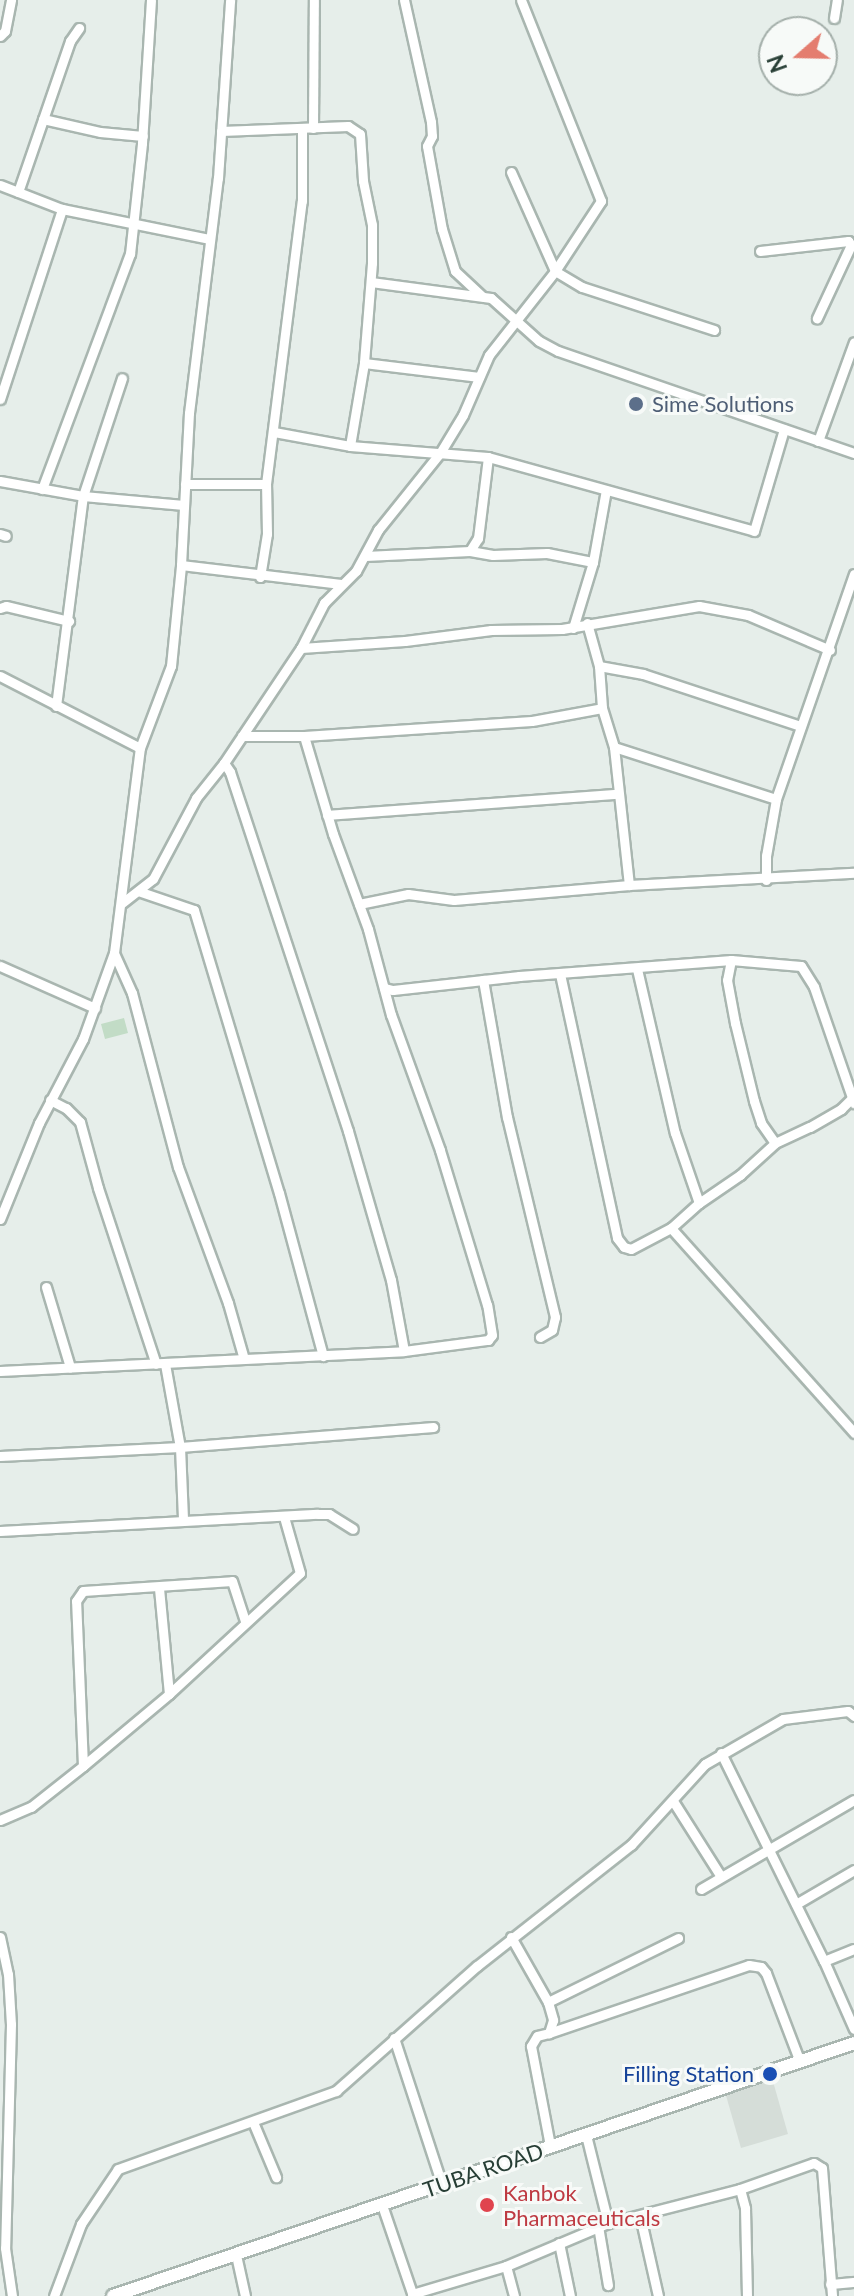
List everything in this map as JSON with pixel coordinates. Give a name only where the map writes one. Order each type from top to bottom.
[{"type":"street","points":[[0,36],[5,31],[11,0]]},
{"type":"street","points":[[42,489],[130,254],[143,136],[151,0]]},
{"type":"street","points":[[0,1219],[50,1100],[73,1060],[114,953],[140,748],[171,666],[194,363],[221,131],[230,0]]},
{"type":"street","points":[[260,577],[267,534],[266,484],[302,201],[314,0]]},
{"type":"street","points":[[404,0],[431,122],[427,146],[442,229],[455,271],[482,296]]},
{"type":"street","points":[[122,903],[153,879],[196,798],[224,763],[301,648],[324,603],[356,571],[378,530],[440,453],[463,415],[489,355],[555,271],[601,201],[521,0]]},
{"type":"street","points":[[18,192],[70,41],[79,28]]},
{"type":"street","points":[[43,119],[100,132],[143,136]]},
{"type":"street","points":[[221,131],[348,126],[360,134],[363,181],[372,225],[371,282],[364,363],[350,446]]},
{"type":"street","points":[[511,172],[555,271],[582,287],[714,330]]},
{"type":"street","points":[[0,185],[62,209],[135,227],[210,239]]},
{"type":"street","points":[[0,399],[62,209]]},
{"type":"street","points":[[760,251],[848,241],[851,245],[817,318]]},
{"type":"street","points":[[371,282],[491,298],[517,318],[539,341],[558,351],[854,453]]},
{"type":"street","points":[[818,441],[854,342]]},
{"type":"street","points":[[364,363],[479,377]]},
{"type":"street","points":[[56,706],[83,496],[122,378]]},
{"type":"street","points":[[274,432],[350,446],[488,457],[754,531],[784,429]]},
{"type":"street","points":[[470,551],[478,538],[488,457]]},
{"type":"street","points":[[0,481],[83,496],[184,505]]},
{"type":"street","points":[[185,484],[266,484]]},
{"type":"street","points":[[573,628],[593,562],[606,490]]},
{"type":"street","points":[[365,556],[470,551],[493,555],[547,553],[593,562]]},
{"type":"street","points":[[181,565],[260,577],[341,584]]},
{"type":"street","points":[[766,880],[766,856],[776,799],[854,574]]},
{"type":"street","points":[[0,608],[6,606],[69,621]]},
{"type":"street","points":[[301,648],[384,643],[491,630],[529,632],[573,628],[587,623],[699,606],[748,615],[830,650]]},
{"type":"street","points":[[587,623],[599,666],[602,708],[614,747],[616,794],[629,885]]},
{"type":"street","points":[[599,666],[643,674],[800,726]]},
{"type":"street","points":[[0,676],[140,748]]},
{"type":"street","points":[[242,736],[304,736],[532,721],[602,708]]},
{"type":"street","points":[[0,1371],[404,1351],[488,1340],[492,1335],[487,1305],[440,1150],[327,815],[304,736]]},
{"type":"street","points":[[614,747],[776,799]]},
{"type":"street","points":[[224,763],[230,772],[352,1144],[394,1291],[404,1351]]},
{"type":"street","points":[[327,815],[616,794]]},
{"type":"street","points":[[359,904],[408,894],[454,900],[629,885],[854,873]]},
{"type":"street","points":[[138,891],[194,910],[267,1163],[279,1193],[323,1356]]},
{"type":"street","points":[[114,953],[132,993],[178,1167],[228,1303],[244,1359]]},
{"type":"street","points":[[384,988],[393,990],[483,980],[731,960],[801,966],[814,987],[853,1101],[775,1143],[740,1175],[699,1203],[671,1228],[631,1249],[617,1238],[560,974]]},
{"type":"street","points":[[731,960],[727,980],[735,1023],[761,1123],[775,1143]]},
{"type":"street","points":[[0,966],[95,1008]]},
{"type":"street","points":[[637,969],[675,1133],[699,1203]]},
{"type":"street","points":[[483,980],[507,1117],[555,1317],[552,1330],[540,1337]]},
{"type":"street","points":[[50,1100],[66,1108],[80,1122],[98,1188],[160,1364],[180,1447],[183,1520]]},
{"type":"street","points":[[671,1228],[854,1433]]},
{"type":"street","points":[[46,1287],[70,1367]]},
{"type":"street","points":[[0,1456],[73,1449],[180,1447],[433,1427]]},
{"type":"street","points":[[0,1531],[329,1514],[353,1529]]},
{"type":"street","points":[[0,1820],[31,1807],[83,1766],[169,1694],[300,1573],[284,1517]]},
{"type":"street","points":[[83,1766],[76,1601],[83,1591],[232,1581],[245,1621]]},
{"type":"street","points":[[159,1588],[169,1694]]},
{"type":"street","points":[[54,2296],[81,2224],[118,2169],[336,2091],[511,1937],[631,1845],[705,1764],[783,1719],[848,1711],[854,1716]]},
{"type":"street","points":[[721,1753],[824,1961],[854,2029]]},
{"type":"street","points":[[701,1889],[720,1875],[854,1800]]},
{"type":"street","points":[[673,1801],[720,1875]]},
{"type":"street","points":[[796,1904],[854,1870]]},
{"type":"street","points":[[0,1937],[8,1974],[11,2024],[4,2099],[3,2212],[6,2275],[12,2296]]},
{"type":"street","points":[[511,1937],[548,2002],[553,2027],[549,2033]]},
{"type":"street","points":[[548,2002],[678,1938]]},
{"type":"street","points":[[824,1961],[854,1949]]},
{"type":"street","points":[[550,2146],[531,2046],[537,2036],[749,1965],[761,1967],[766,1973],[800,2062]]},
{"type":"street","points":[[0,2022],[11,2024]]},
{"type":"street","points":[[394,2038],[442,2185]]},
{"type":"street","name":"TUBA ROAD","points":[[113,2296],[853,2046]]},
{"type":"street","points":[[253,2122],[276,2177]]},
{"type":"street","points":[[586,2135],[603,2224],[608,2285]]},
{"type":"street","points":[[382,2205],[413,2295],[506,2266],[603,2224],[740,2189],[802,2165],[819,2164],[832,2296]]},
{"type":"street","points":[[740,2189],[745,2208],[747,2296]]},
{"type":"street","points":[[640,2216],[658,2296]]},
{"type":"street","points":[[559,2243],[570,2296]]},
{"type":"street","points":[[236,2255],[245,2296]]},
{"type":"street","points":[[506,2266],[514,2296]]},
{"type":"street","points":[[830,2284],[854,2282]]},
{"type":"shaded area","points":[[772,2078],[788,2134],[741,2148],[725,2092]]},
{"type":"green space","points":[[124,1018],[128,1033],[105,1039],[101,1024]]},
{"type":"place","name":"Sime Solutions","points":[[636,404]]},
{"type":"place","name":"Filling Station","points":[[770,2074]]},
{"type":"place","name":"Kanbok Pharmaceuticals","points":[[487,2205]]}]
